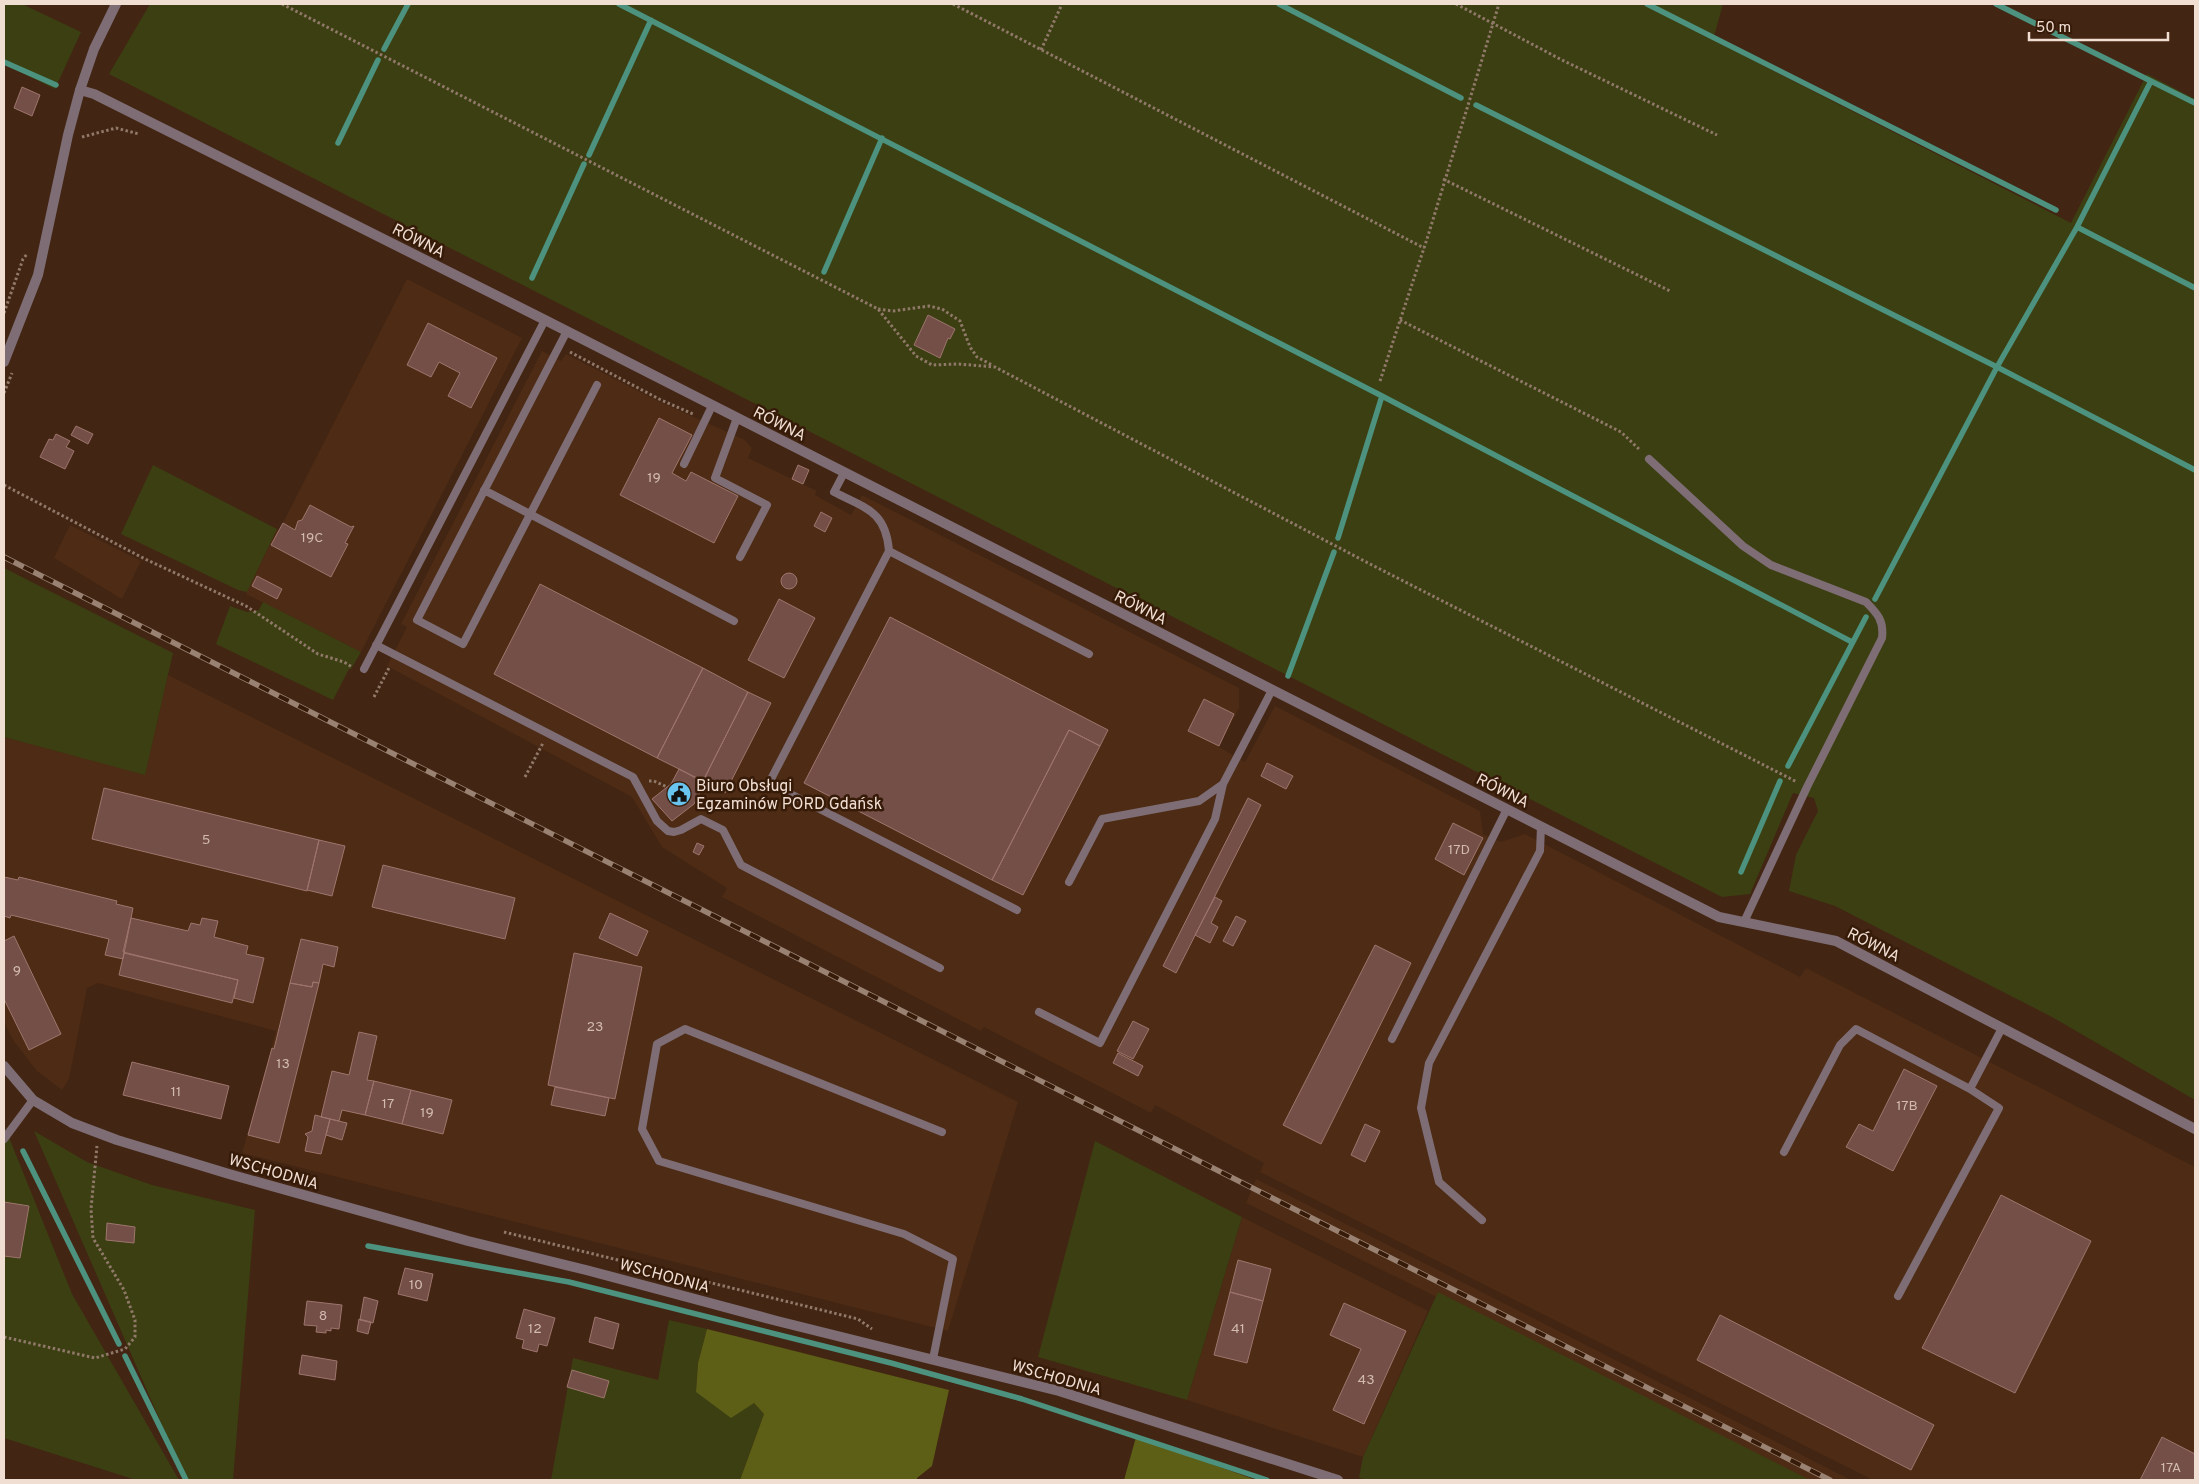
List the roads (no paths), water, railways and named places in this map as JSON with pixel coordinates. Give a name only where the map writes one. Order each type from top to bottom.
[{"type":"street","points":[[4,362],[38,275],[68,134],[80,90],[94,49],[116,4]]},
{"type":"street","name":"RÓWNA","points":[[80,90],[103,99],[545,320],[1719,917],[1836,941],[2195,1129]]},
{"type":"street","name":"WSCHODNIA","points":[[4,1066],[33,1100],[72,1123],[116,1140],[229,1174],[468,1241],[1059,1391],[1338,1480]]},
{"type":"lane","points":[[364,669],[545,320]]},
{"type":"lane","points":[[566,331],[417,620],[463,644],[597,384]]},
{"type":"lane","points":[[684,464],[712,406]]},
{"type":"lane","points":[[737,418],[715,478],[767,505],[740,557]]},
{"type":"lane","points":[[1649,459],[1743,546],[1771,565],[1866,602],[1875,611],[1884,626],[1882,638],[1806,787],[1744,922]]},
{"type":"lane","points":[[844,472],[834,492],[870,511],[881,521],[888,534],[889,550],[769,782],[1017,910]]},
{"type":"lane","points":[[484,490],[734,621]]},
{"type":"lane","points":[[889,550],[1089,654]]},
{"type":"lane","points":[[376,645],[633,778],[657,821],[668,830],[674,832],[701,819],[723,830],[741,865],[940,968]]},
{"type":"lane","points":[[1038,1012],[1100,1043],[1216,819],[1223,784],[1272,690]]},
{"type":"lane","points":[[1069,882],[1102,819],[1198,801],[1223,784]]},
{"type":"lane","points":[[1392,1039],[1507,809]]},
{"type":"lane","points":[[1482,1220],[1439,1182],[1421,1108],[1429,1063],[1540,851],[1541,827]]},
{"type":"lane","points":[[1970,1089],[2002,1028]]},
{"type":"lane","points":[[933,1359],[953,1259],[904,1234],[659,1161],[642,1129],[657,1044],[685,1029],[942,1132]]},
{"type":"lane","points":[[1784,1152],[1840,1045],[1856,1029],[1970,1089],[1999,1108],[1898,1296]]},
{"type":"lane","points":[[4,1139],[33,1100]]},
{"type":"waterway","points":[[384,49],[408,4]]},
{"type":"waterway","points":[[619,4],[1382,396],[1852,642]]},
{"type":"waterway","points":[[1279,4],[1461,98]]},
{"type":"waterway","points":[[1647,4],[2056,210]]},
{"type":"waterway","points":[[1996,4],[2195,103]]},
{"type":"waterway","points":[[589,155],[651,20]]},
{"type":"waterway","points":[[338,143],[378,60]]},
{"type":"waterway","points":[[4,62],[56,85]]},
{"type":"waterway","points":[[1875,599],[1997,367],[2077,227],[2151,81]]},
{"type":"waterway","points":[[1476,105],[1997,367],[2195,470]]},
{"type":"waterway","points":[[824,272],[882,138]]},
{"type":"waterway","points":[[532,278],[584,164]]},
{"type":"waterway","points":[[2077,227],[2195,288]]},
{"type":"waterway","points":[[1338,538],[1382,396]]},
{"type":"waterway","points":[[1288,676],[1334,552]]},
{"type":"waterway","points":[[1788,766],[1866,617]]},
{"type":"waterway","points":[[1741,872],[1780,781]]},
{"type":"waterway","points":[[23,1151],[119,1344]]},
{"type":"waterway","points":[[368,1246],[569,1282],[891,1363],[1022,1399],[1267,1480]]},
{"type":"waterway","points":[[125,1356],[186,1480]]},
{"type":"railway","points":[[4,557],[1830,1480]]},
{"type":"place","name":"Biuro Obsługi Egzaminów PORD Gdańsk","points":[[679,794]]}]
